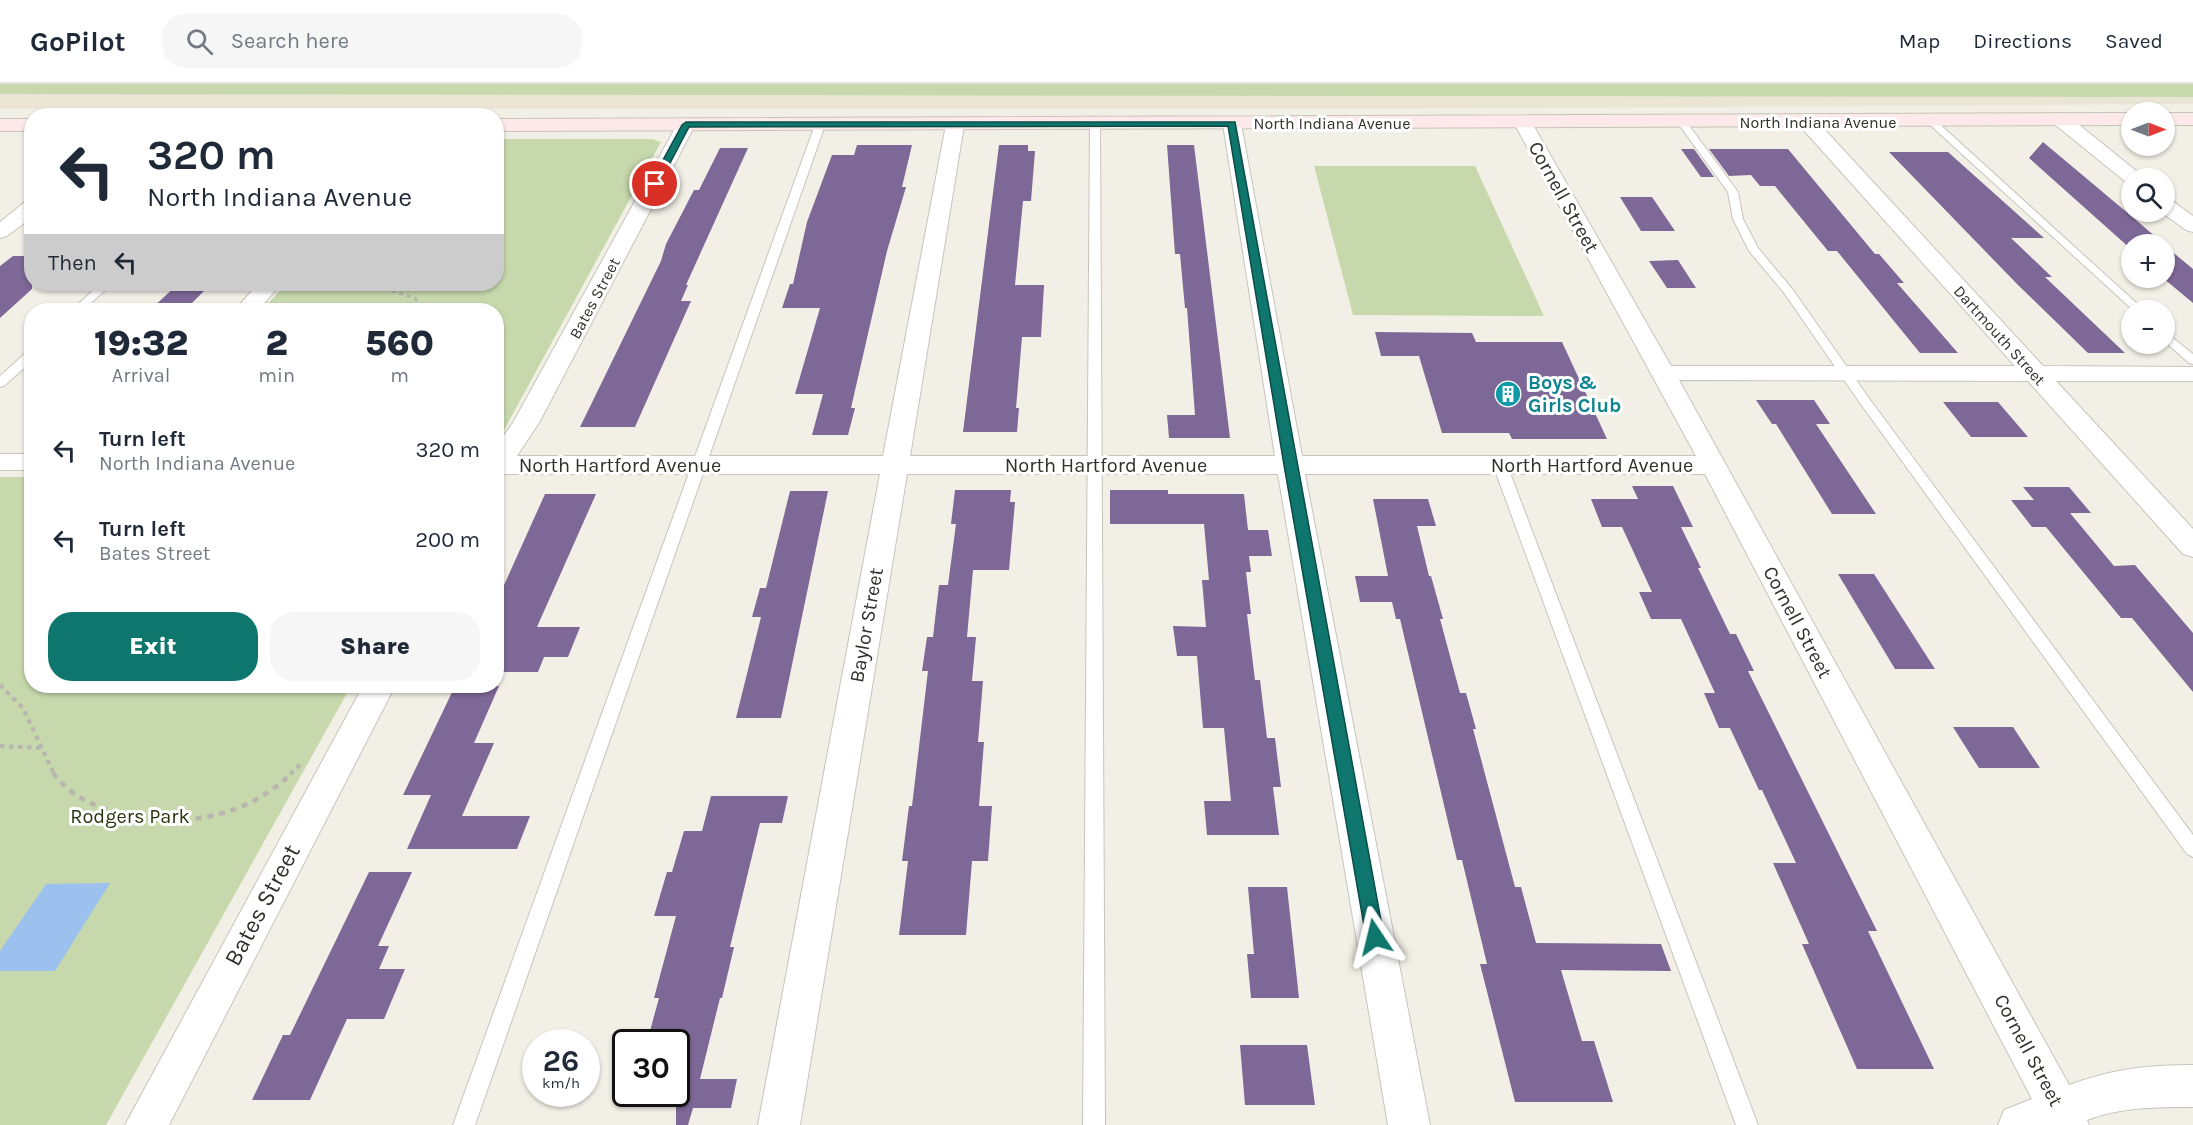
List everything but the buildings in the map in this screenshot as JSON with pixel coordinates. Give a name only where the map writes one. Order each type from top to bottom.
[{"type":"main road","name":"North Indiana Avenue","points":[[504,125],[2121,119]]},
{"type":"main road","points":[[2175,119],[2193,119]]},
{"type":"main road","points":[[0,125],[24,125]]},
{"type":"street","points":[[2060,120],[2121,168]]},
{"type":"street","name":"Dartmouth Street","points":[[1807,122],[2193,547]]},
{"type":"street","name":"Cornell Street","points":[[1523,123],[1714,465],[2064,1117]]},
{"type":"street","points":[[1232,124],[1290,465],[1409,1125]]},
{"type":"street","name":"Bates Street","points":[[504,457],[528,421],[686,125]]},
{"type":"street","name":"Baylor Street","points":[[779,1125],[955,125]]},
{"type":"street","points":[[0,232],[24,212]]},
{"type":"street","points":[[2175,212],[2193,226]]},
{"type":"street","points":[[252,303],[264,291]]},
{"type":"street","points":[[1661,373],[2193,374]]},
{"type":"street","points":[[0,462],[24,462]]},
{"type":"street","name":"North Hartford Avenue","points":[[504,467],[1714,465]]},
{"type":"street","name":"Bates Street","points":[[146,1125],[375,693]]},
{"type":"street","points":[[2019,1125],[2064,1117],[2099,1095],[2147,1086],[2193,1086]]},
{"type":"lane","points":[[1931,121],[2128,300]]},
{"type":"lane","points":[[1682,122],[1733,192],[1738,219],[1753,249],[1778,277],[2193,849]]},
{"type":"lane","points":[[1094,1125],[1095,124]]},
{"type":"lane","points":[[464,1125],[820,125]]},
{"type":"lane","points":[[85,303],[98,291]]},
{"type":"lane","points":[[2175,344],[2193,360]]},
{"type":"lane","points":[[0,383],[24,361]]},
{"type":"lane","points":[[1500,465],[1747,1125]]},
{"type":"path","points":[[390,291],[410,296],[420,303]]},
{"type":"path","points":[[0,685],[26,711],[47,763],[56,776],[78,798],[117,814],[152,820],[192,820],[229,812],[264,794],[305,760]]},
{"type":"path","points":[[0,746],[41,748]]},
{"type":"shaded area","points":[[0,84],[2193,84],[2193,104],[2121,102],[2121,104],[1374,109],[0,109]]},
{"type":"green space","points":[[0,84],[2193,84],[2193,97],[0,94]]},
{"type":"green space","points":[[504,139],[652,139],[661,142],[504,430],[504,303],[268,303],[280,291],[504,291]]},
{"type":"green space","points":[[1314,166],[1475,166],[1544,316],[1353,315]]},
{"type":"green space","name":"Rodgers Park","points":[[0,477],[24,477],[24,693],[347,693],[106,1125],[0,1125]]},
{"type":"water","points":[[110,883],[55,971],[0,971],[0,951],[46,884]]},
{"type":"place","name":"Boys & Girls Club","points":[[1508,394]]},
{"type":"route","points":[[655,184],[686,125],[1232,124],[1290,465],[1375,937]]}]
